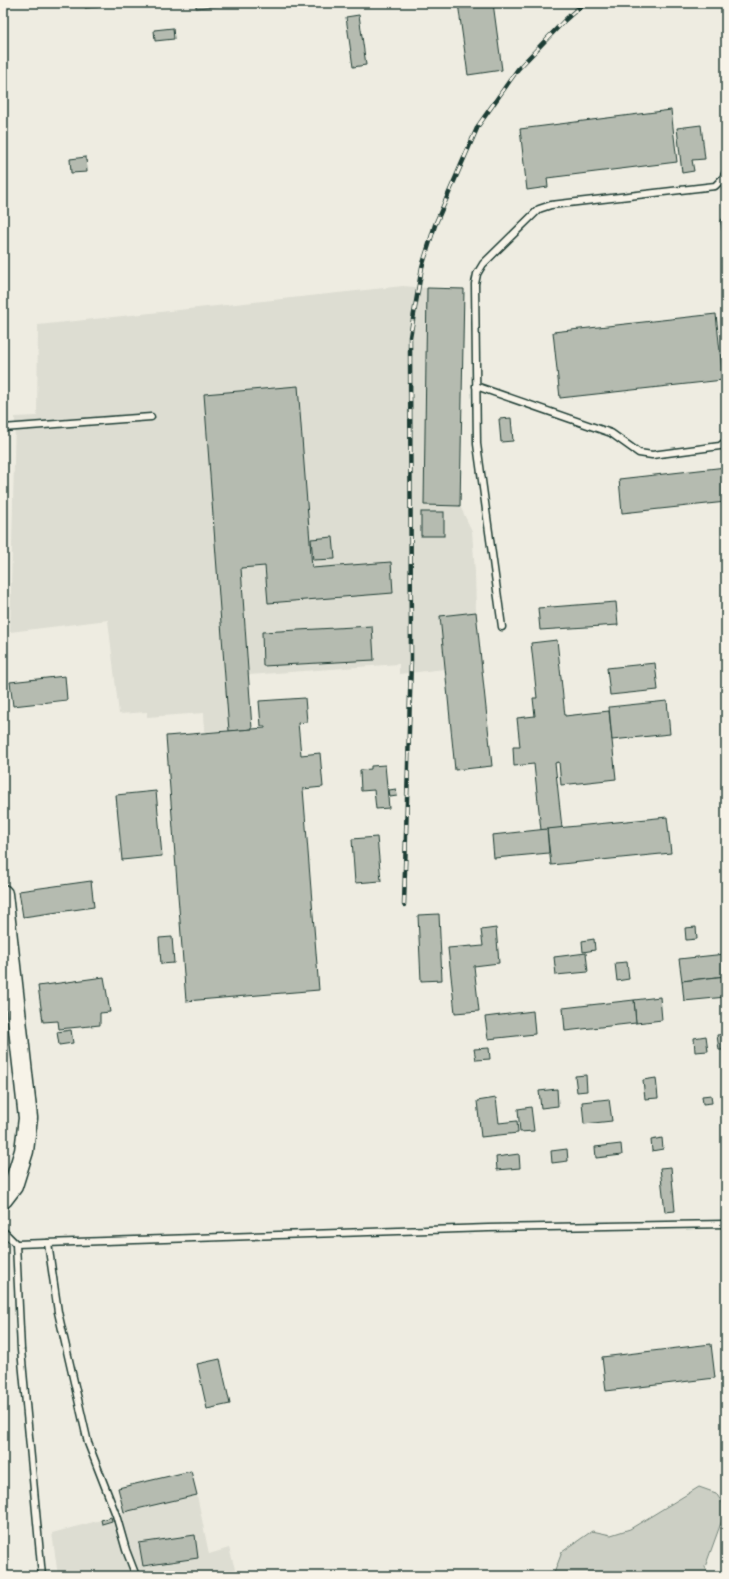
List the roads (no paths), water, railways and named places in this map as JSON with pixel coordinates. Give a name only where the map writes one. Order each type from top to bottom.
[{"type":"street","points":[[3,894],[28,1118],[24,1151],[13,1186],[3,1199]]},
{"type":"lane","points":[[502,627],[477,444],[475,284],[477,274],[483,264],[539,209],[551,205],[715,186],[723,178],[726,172]]},
{"type":"lane","points":[[725,222],[726,229]]},
{"type":"lane","points":[[476,386],[611,433],[639,453],[652,455],[720,446],[726,441]]},
{"type":"lane","points":[[3,428],[151,417]]},
{"type":"lane","points":[[16,1244],[488,1228],[726,1224]]},
{"type":"lane","points":[[3,1231],[16,1244],[21,1350],[42,1576]]},
{"type":"lane","points":[[48,1243],[58,1312],[88,1443],[116,1515],[126,1550],[136,1576]]},
{"type":"railway","points":[[404,905],[411,660],[410,337],[422,267],[435,225],[478,126],[518,69],[565,20],[584,3]]}]
